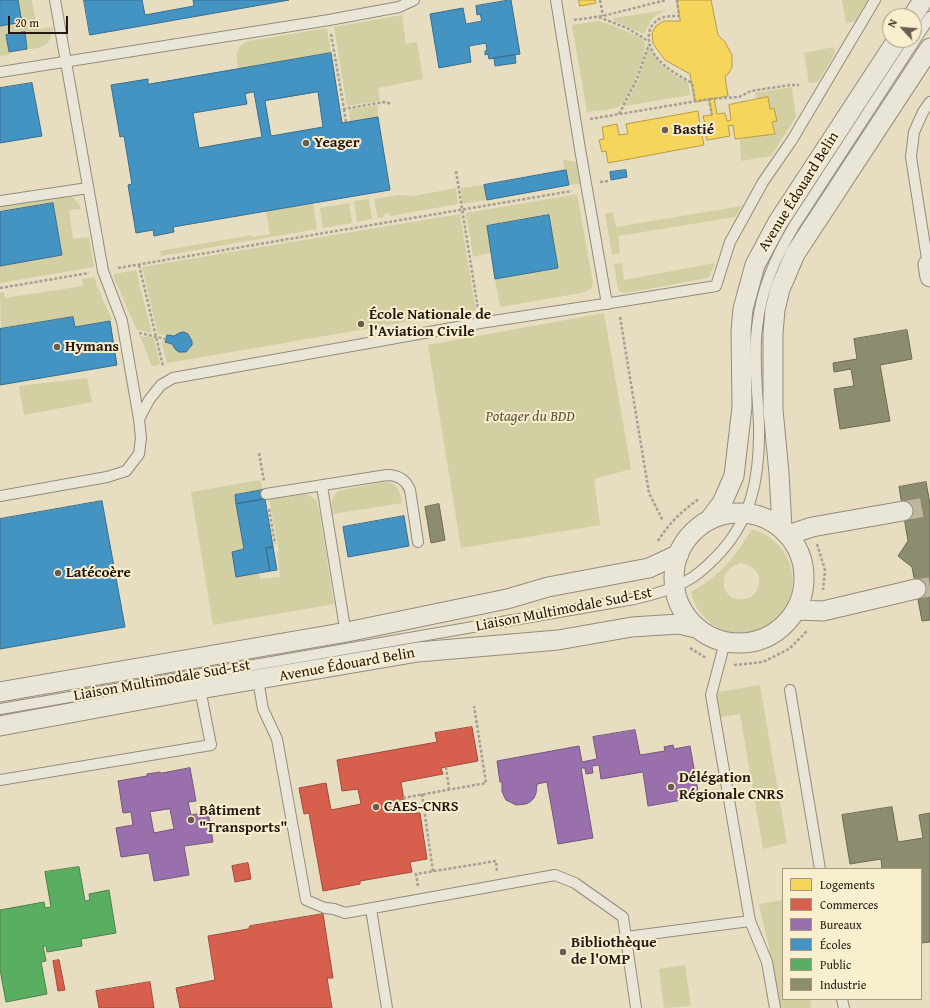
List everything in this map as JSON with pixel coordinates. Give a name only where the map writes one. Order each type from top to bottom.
[{"type":"street","name":"Avenue Édouard Belin","points":[[710,519],[722,503],[734,476],[742,407],[740,331],[743,309],[755,265],[778,222],[892,48]]},
{"type":"street","name":"Avenue Édouard Belin","points":[[785,532],[773,410],[773,333],[775,310],[780,289],[795,254],[930,48]]},
{"type":"street","points":[[785,532],[903,511]]},
{"type":"street","points":[[747,513],[772,521],[785,532],[799,551],[804,571],[804,591],[797,610],[786,623],[773,634],[758,641],[742,644],[725,642],[709,637],[696,628],[686,616],[678,602],[674,587],[674,570],[678,554],[686,540],[697,528],[710,519],[728,514],[747,513]]},
{"type":"street","points":[[0,692],[347,632],[507,599],[548,586],[649,568],[678,554]]},
{"type":"street","points":[[797,610],[829,610],[916,589]]},
{"type":"street","name":"Avenue Édouard Belin","points":[[0,726],[200,689],[418,652],[558,640],[632,627],[679,624],[696,628]]},
{"type":"lane","points":[[0,496],[107,477],[126,471],[139,454],[141,438],[140,419],[122,321],[103,270],[55,0]]},
{"type":"lane","points":[[0,72],[329,20],[399,7],[414,0]]},
{"type":"lane","points":[[556,0],[573,109],[607,304]]},
{"type":"lane","points":[[140,419],[149,400],[161,385],[173,378],[480,323],[716,286],[730,242],[763,182],[792,140],[876,0]]},
{"type":"lane","name":"Liaison Multimodale Sud-Est","points":[[0,709],[634,599],[674,587],[689,580],[722,551],[735,534],[747,513],[753,494],[757,477],[759,427],[756,330],[761,302],[770,272],[779,251],[794,226],[930,17]]},
{"type":"lane","points":[[929,268],[911,157],[914,132],[930,102]]},
{"type":"lane","points":[[0,201],[88,188]]},
{"type":"lane","points":[[266,494],[392,475],[403,479],[408,484],[418,542]]},
{"type":"lane","points":[[322,486],[344,622],[347,632]]},
{"type":"lane","points":[[725,642],[711,695],[750,921],[767,962],[775,1008]]},
{"type":"lane","points":[[258,680],[263,709],[277,739],[306,900],[325,908],[334,909],[345,913],[555,875],[576,883],[623,917],[636,1008]]},
{"type":"lane","points":[[0,780],[211,745],[200,689]]},
{"type":"lane","points":[[790,690],[820,868]]},
{"type":"lane","points":[[371,909],[387,1008]]},
{"type":"lane","points":[[626,938],[750,921]]},
{"type":"path","points":[[600,0],[603,16]]},
{"type":"path","points":[[560,21],[598,17],[666,0]]},
{"type":"path","points":[[677,0],[679,16],[670,16],[657,21],[652,26],[648,37],[653,52],[658,59],[677,75],[692,83],[695,101]]},
{"type":"path","points":[[598,17],[629,29],[649,42]]},
{"type":"path","points":[[329,20],[346,123]]},
{"type":"path","points":[[619,114],[637,79],[649,42]]},
{"type":"path","points":[[573,109],[585,119],[695,101],[739,97],[751,91],[799,85]]},
{"type":"path","points":[[709,99],[712,115]]},
{"type":"path","points":[[344,109],[384,102],[392,104]]},
{"type":"path","points":[[456,172],[480,323]]},
{"type":"path","points":[[0,288],[587,189],[598,187],[597,183],[609,181]]},
{"type":"path","points":[[139,264],[166,382]]},
{"type":"path","points":[[617,302],[649,493],[663,521]]},
{"type":"path","points":[[139,333],[166,339]]},
{"type":"path","points":[[655,548],[662,534],[670,524],[700,498]]},
{"type":"path","points":[[686,645],[704,658],[733,665],[763,662],[790,649],[810,627],[822,600],[825,570],[817,542],[807,528]]},
{"type":"path","points":[[403,798],[486,783],[474,706]]},
{"type":"path","points":[[446,766],[449,789]]},
{"type":"path","points":[[422,794],[432,872]]},
{"type":"path","points":[[420,900],[416,874],[496,860],[500,885]]},
{"type":"green space","points":[[18,0],[32,0],[37,29],[53,27],[51,38],[42,47],[27,49],[24,32],[6,36],[9,55],[0,56],[0,26],[22,22]]},
{"type":"green space","points":[[842,0],[868,0],[855,21],[846,23]]},
{"type":"green space","points":[[667,10],[658,14],[650,22],[644,34],[613,20],[614,18]]},
{"type":"green space","points":[[402,15],[406,44],[417,42],[423,79],[378,88],[380,101],[347,106],[334,27]]},
{"type":"green space","points":[[599,21],[641,38],[644,41],[645,46],[644,54],[633,85],[624,102],[620,106],[612,109],[587,112],[572,25]]},
{"type":"green space","points":[[327,28],[331,53],[238,69],[238,49],[248,41]]},
{"type":"green space","points":[[649,46],[656,58],[665,68],[688,82],[690,95],[625,106],[639,79]]},
{"type":"green space","points":[[834,47],[835,53],[818,82],[809,83],[804,53]]},
{"type":"green space","points":[[792,87],[796,117],[771,156],[741,161],[740,139],[775,133],[772,122],[777,121],[774,109],[770,109],[768,98],[757,99],[755,93]]},
{"type":"green space","points":[[378,105],[378,117],[350,122],[349,110]]},
{"type":"green space","points":[[563,161],[576,162],[581,184],[569,185]]},
{"type":"green space","points":[[484,185],[487,200],[462,204],[461,188]]},
{"type":"green space","points":[[456,188],[458,204],[390,216],[389,213],[384,214],[384,217],[378,218],[374,199],[399,195],[414,196]]},
{"type":"green space","points":[[577,194],[593,283],[591,289],[581,293],[500,307],[495,279],[558,268],[549,216],[487,226],[491,253],[473,257],[466,213]]},
{"type":"green space","points":[[68,195],[76,200],[81,209],[69,210],[73,239],[89,237],[94,267],[0,283],[0,266],[62,255],[53,203],[0,212],[0,204]]},
{"type":"green space","points":[[369,199],[372,219],[357,222],[354,201]]},
{"type":"green space","points":[[313,203],[317,229],[161,256],[160,251],[252,235],[252,237],[270,234],[266,211]]},
{"type":"green space","points":[[349,203],[352,223],[323,228],[320,208]]},
{"type":"green space","points":[[742,206],[735,217],[618,236],[620,253],[612,255],[605,214],[613,212],[616,227]]},
{"type":"green space","points":[[460,214],[476,310],[167,363],[161,341],[172,344],[176,350],[183,352],[189,350],[192,342],[188,334],[184,332],[174,336],[158,334],[142,267]]},
{"type":"green space","points":[[622,263],[624,280],[715,263],[709,277],[707,278],[627,293],[620,292],[618,290],[614,264]]},
{"type":"green space","points":[[136,270],[152,333],[137,330],[114,278],[114,274]]},
{"type":"green space","points":[[95,277],[96,284],[112,320],[75,327],[73,317],[1,329],[0,293],[4,292],[5,298],[83,286],[82,279]]},
{"type":"green space","name":"Potager du BDD","points":[[604,313],[631,469],[594,479],[600,525],[461,548],[428,345]]},
{"type":"green space","points":[[140,336],[154,338],[160,364],[152,366]]},
{"type":"green space","points":[[87,378],[92,402],[24,415],[19,386]]},
{"type":"green space","points":[[260,480],[263,490],[235,495],[244,549],[232,552],[237,577],[259,573],[260,579],[280,577],[277,552],[279,551],[269,499],[307,494],[316,500],[320,515],[334,604],[213,625],[191,492]]},
{"type":"green space","points":[[389,482],[398,488],[402,503],[333,514],[333,499],[338,491]]},
{"type":"green space","points":[[752,529],[768,536],[780,546],[788,559],[792,573],[792,588],[788,602],[780,615],[767,626],[752,633],[732,632],[723,630],[713,625],[700,613],[692,598],[691,592],[719,572],[733,557]],"holes":[[[741,563],[757,572],[759,575],[759,584],[757,590],[752,596],[744,599],[735,599],[726,591],[724,587],[724,579],[729,569]]]},
{"type":"green space","points":[[760,685],[787,843],[763,849],[740,714],[716,718],[712,693]]},
{"type":"green space","points":[[782,900],[782,1000],[810,1000],[811,1008],[780,1008],[771,956],[759,904]]},
{"type":"green space","points":[[685,965],[691,1006],[664,1008],[659,969]]},
{"type":"building: Logements","points":[[579,0],[595,0],[596,3],[580,6]]},
{"type":"building: Logements","points":[[677,0],[711,0],[718,35],[725,42],[732,55],[732,67],[729,73],[725,76],[728,96],[695,102],[690,74],[665,60],[653,43],[652,33],[656,26],[664,21],[680,21]]},
{"type":"building: Logements","name":"Bastié","points":[[768,97],[770,109],[774,108],[777,121],[772,122],[775,134],[735,139],[733,125],[728,126],[730,136],[707,140],[705,130],[701,131],[704,145],[608,163],[606,151],[602,152],[599,140],[604,139],[602,127],[617,124],[619,135],[628,134],[626,124],[698,111],[700,125],[705,124],[703,116],[712,115],[709,99],[714,98],[717,114],[725,113],[727,121],[731,120],[729,105]]},
{"type":"building: Commerces","name":"CAES-CNRS","points":[[472,727],[478,761],[441,768],[443,774],[401,782],[406,813],[420,813],[427,859],[410,862],[412,872],[360,881],[360,884],[323,891],[309,813],[304,814],[299,788],[326,783],[331,810],[361,804],[358,789],[342,791],[337,760],[437,742],[435,733]]},
{"type":"building: Commerces","points":[[248,863],[251,879],[235,882],[232,866]]},
{"type":"building: Commerces","points":[[323,914],[333,978],[327,978],[332,1008],[180,1008],[176,988],[215,980],[208,936],[248,929],[250,926]]},
{"type":"building: Commerces","points":[[59,960],[65,990],[58,991],[53,961]]},
{"type":"building: Commerces","points":[[150,982],[154,1008],[99,1008],[96,991]]},
{"type":"building: Bureaux","name":"Délégation Régionale CNRS","points":[[635,730],[640,755],[665,751],[664,747],[673,745],[674,749],[690,746],[699,797],[648,806],[643,772],[601,779],[599,765],[592,766],[593,773],[586,774],[585,768],[581,768],[593,838],[558,844],[547,782],[537,784],[534,798],[526,804],[516,805],[506,800],[502,791],[502,782],[500,782],[497,761],[579,746],[582,762],[597,759],[593,737]]},
{"type":"building: Bureaux","name":"Bâtiment \"Transports\"","points":[[190,768],[196,801],[188,802],[191,815],[208,812],[213,842],[184,846],[189,875],[154,881],[149,853],[121,857],[116,828],[133,825],[131,812],[123,813],[118,781],[147,776],[147,774]],"holes":[[[170,809],[174,829],[154,833],[150,812]]]},
{"type":"building: Écoles","points":[[0,0],[18,0],[22,22],[0,26]]},
{"type":"building: Écoles","points":[[84,0],[142,0],[145,15],[194,6],[193,0],[289,0],[90,35]]},
{"type":"building: Écoles","points":[[511,0],[520,54],[489,59],[488,54],[485,55],[485,51],[487,50],[486,43],[469,46],[471,62],[439,68],[430,14],[463,8],[466,24],[482,21],[480,14],[477,15],[476,6]]},
{"type":"building: Écoles","points":[[25,32],[27,49],[9,52],[6,35]]},
{"type":"building: Écoles","name":"Yeager","points":[[331,53],[342,123],[378,117],[390,190],[173,227],[174,232],[154,236],[153,230],[136,233],[128,185],[132,184],[124,136],[120,137],[111,85],[148,79],[148,84]],"holes":[[[254,92],[262,137],[199,148],[193,113],[247,104],[245,94]],[[318,92],[323,127],[271,136],[265,101]]]},
{"type":"building: Écoles","points":[[515,55],[516,63],[495,66],[494,58]]},
{"type":"building: Écoles","points":[[32,83],[42,136],[0,143],[0,88]]},
{"type":"building: Écoles","points":[[566,170],[569,185],[487,200],[484,185]]},
{"type":"building: Écoles","points":[[626,170],[627,177],[611,180],[610,172]]},
{"type":"building: Écoles","points":[[53,203],[62,255],[0,266],[0,212]]},
{"type":"building: Écoles","points":[[549,215],[558,268],[495,279],[487,226]]},
{"type":"building: Écoles","name":"Hymans","points":[[73,317],[75,327],[110,321],[117,365],[0,385],[0,329]]},
{"type":"building: Écoles","points":[[184,332],[188,334],[192,341],[192,345],[186,352],[179,352],[172,344],[165,342],[167,335],[174,336]]},
{"type":"building: Écoles","points":[[263,490],[265,499],[236,504],[235,495]]},
{"type":"building: Écoles","points":[[265,499],[273,547],[266,548],[270,571],[236,577],[232,552],[244,549],[236,504]]},
{"type":"building: Écoles","name":"Latécoère","points":[[102,501],[125,627],[0,649],[0,519]]},
{"type":"building: Écoles","points":[[404,516],[409,546],[348,557],[343,527]]},
{"type":"building: Écoles","points":[[273,547],[277,570],[270,571],[266,548]]},
{"type":"building: Public","points":[[79,867],[85,901],[90,900],[89,894],[109,890],[116,933],[81,939],[82,946],[47,952],[46,946],[43,946],[46,961],[41,962],[47,994],[6,1002],[0,969],[0,910],[44,902],[45,908],[51,907],[45,872]]},
{"type":"building: Industrie","points":[[907,330],[912,359],[880,365],[890,421],[840,429],[834,389],[854,386],[851,369],[834,372],[833,363],[857,359],[854,339]]},
{"type":"building: Industrie","points":[[926,482],[930,504],[930,620],[922,621],[912,567],[898,556],[908,541],[899,487]]},
{"type":"building: Industrie","points":[[439,504],[445,540],[431,543],[425,507]]},
{"type":"building: Industrie","points":[[892,807],[898,842],[923,838],[919,815],[930,813],[930,942],[922,943],[922,868],[882,868],[881,859],[850,864],[842,815]]},
{"type":"tunnel","points":[[903,511],[930,506]]},
{"type":"tunnel","points":[[916,589],[930,587]]},
{"type":"place","name":"Bastié","points":[[665,130]]},
{"type":"place","name":"Yeager","points":[[306,143]]},
{"type":"place","name":"École Nationale de l'Aviation Civile","points":[[361,324]]},
{"type":"place","name":"Hymans","points":[[57,347]]},
{"type":"place","name":"Latécoère","points":[[58,573]]},
{"type":"place","name":"Délégation Régionale CNRS","points":[[671,787]]},
{"type":"place","name":"CAES-CNRS","points":[[376,807]]},
{"type":"place","name":"Bâtiment \"Transports\"","points":[[191,820]]},
{"type":"place","name":"Bibliothèque de l'OMP","points":[[563,952]]}]
